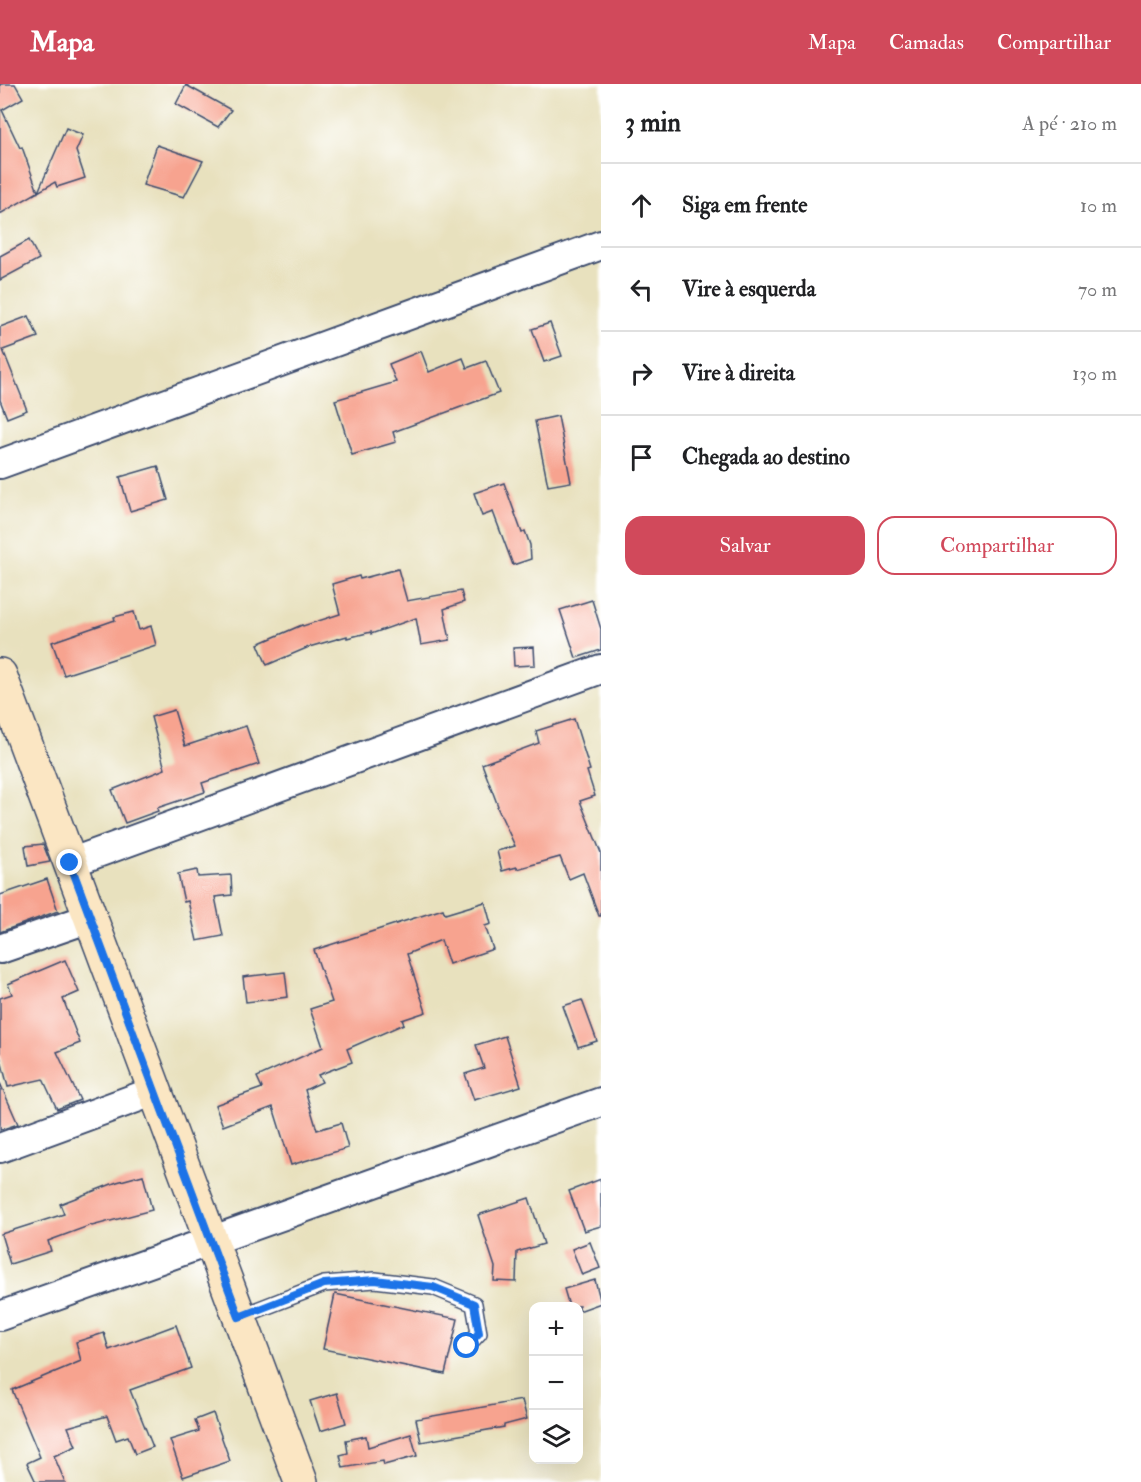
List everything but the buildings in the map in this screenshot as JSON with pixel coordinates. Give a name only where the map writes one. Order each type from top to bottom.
[{"type":"street","points":[[0,464],[601,245]]},
{"type":"street","points":[[70,863],[601,669]]},
{"type":"street","points":[[0,675],[7,712],[70,863],[301,1482]]},
{"type":"street","points":[[0,949],[90,918]]},
{"type":"street","points":[[0,1148],[155,1091]]},
{"type":"street","points":[[0,1316],[601,1102]]},
{"type":"lane","points":[[239,1317],[324,1284],[375,1280],[433,1287],[474,1304],[479,1333],[467,1346]]},
{"type":"route","points":[[70,863],[239,1317],[324,1284],[375,1280],[433,1287],[474,1304],[479,1333],[467,1346]]}]
